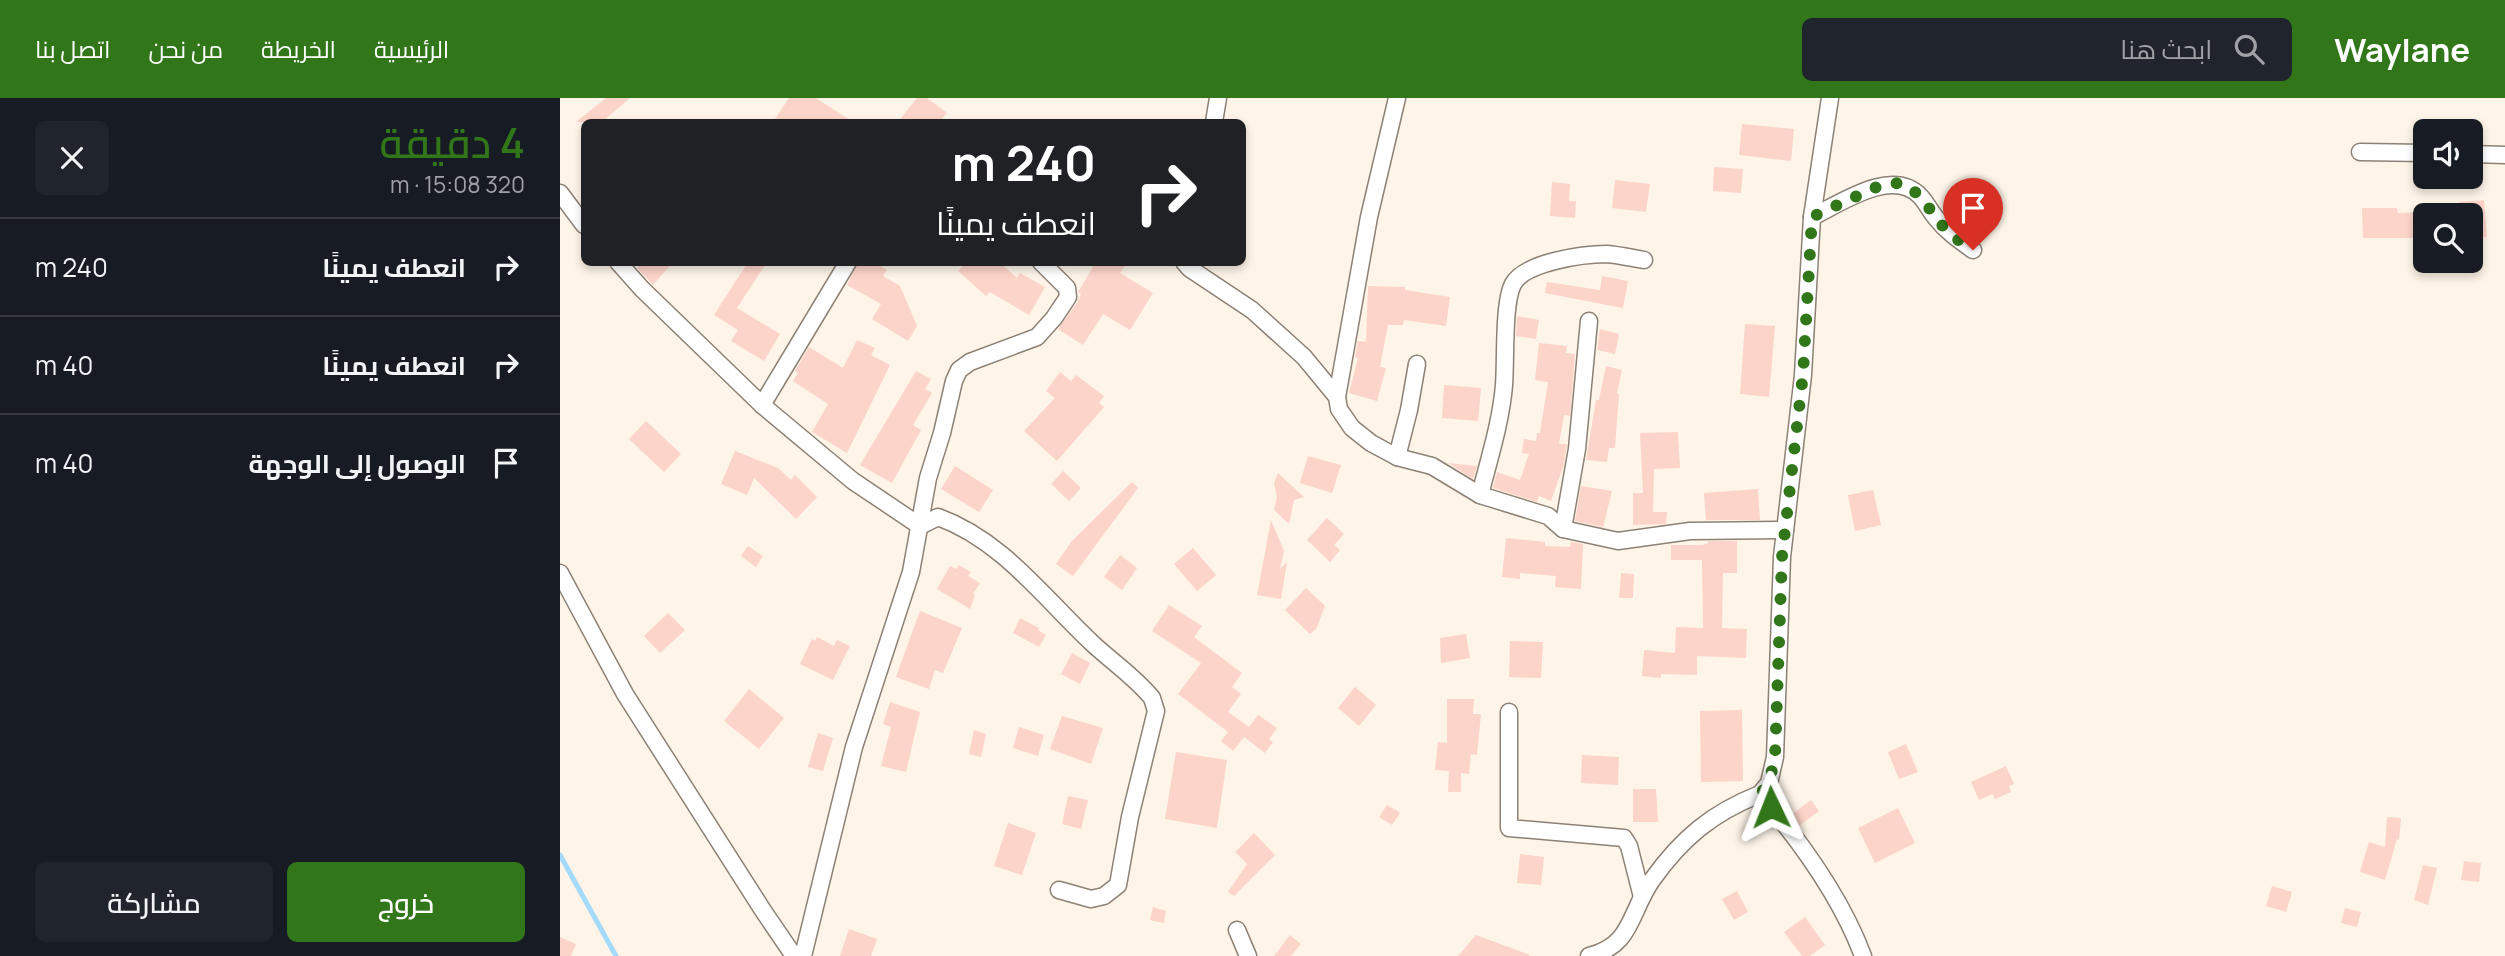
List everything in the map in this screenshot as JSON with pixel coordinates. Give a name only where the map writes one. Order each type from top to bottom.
[{"type":"street","points":[[1214,119],[1218,98]]},
{"type":"street","points":[[1397,98],[1369,217],[1337,397],[1339,409],[1352,428],[1371,443],[1397,457],[1432,466],[1479,495],[1548,516],[1563,530],[1618,541],[1690,531],[1786,530]]},
{"type":"street","points":[[1589,956],[1606,951],[1619,942],[1652,881],[1696,829],[1714,815],[1760,794],[1769,783],[1775,757],[1782,557],[1803,374],[1812,217],[1830,98]]},
{"type":"street","points":[[2360,152],[2413,153]]},
{"type":"street","points":[[2483,154],[2505,155]]},
{"type":"street","points":[[1812,217],[1874,188],[1893,183],[1905,184],[1920,196],[1948,233],[1973,250]]},
{"type":"street","points":[[560,193],[581,221]]},
{"type":"street","points":[[1479,495],[1504,388],[1510,293],[1514,282],[1526,271],[1587,255],[1610,254],[1644,260]]},
{"type":"street","points":[[622,266],[762,405],[853,481],[920,526]]},
{"type":"street","points":[[762,405],[846,266]]},
{"type":"street","points":[[803,956],[854,747],[911,572],[928,478],[954,381],[959,370],[970,362],[1037,337],[1055,318],[1068,297],[1067,288],[1045,266]]},
{"type":"street","points":[[1187,266],[1252,310],[1304,357],[1337,397]]},
{"type":"street","points":[[1563,530],[1577,449],[1588,321]]},
{"type":"street","points":[[1397,457],[1409,410],[1416,364]]},
{"type":"street","points":[[920,526],[938,517],[966,529],[1000,552],[1080,632],[1152,698],[1156,711],[1130,817],[1118,885],[1104,896],[1091,899],[1059,890]]},
{"type":"street","points":[[560,573],[625,694],[794,956]]},
{"type":"street","points":[[1509,712],[1508,828],[1624,838],[1629,846],[1642,897]]},
{"type":"street","points":[[1760,794],[1820,874],[1852,926],[1863,956]]},
{"type":"street","points":[[1237,930],[1248,956]]},
{"type":"building","points":[[606,98],[630,98],[606,119],[581,119],[581,122],[576,122]]},
{"type":"building","points":[[789,98],[816,98],[848,119],[775,119]]},
{"type":"building","points":[[917,98],[927,98],[947,113],[942,119],[900,119]]},
{"type":"building","points":[[1742,124],[1794,129],[1791,161],[1739,155]]},
{"type":"building","points":[[1714,167],[1743,169],[1741,193],[1713,191]]},
{"type":"building","points":[[1615,180],[1650,184],[1646,212],[1612,208]]},
{"type":"building","points":[[1552,182],[1570,184],[1569,201],[1576,201],[1575,218],[1550,216]]},
{"type":"building","points":[[2484,200],[2487,237],[2483,237],[2483,203],[2459,202]]},
{"type":"building","points":[[2362,208],[2397,208],[2398,213],[2413,212],[2413,238],[2363,238]]},
{"type":"building","points":[[638,266],[670,266],[653,285],[637,268]]},
{"type":"building","points":[[745,266],[764,266],[737,308],[780,334],[764,361],[731,341],[738,330],[714,315]]},
{"type":"building","points":[[856,266],[880,266],[887,270],[883,276],[900,286],[917,326],[908,341],[872,319],[881,304],[847,285]]},
{"type":"building","points":[[962,266],[1004,266],[1017,278],[1020,273],[1045,287],[1029,315],[990,292],[986,296],[958,271]]},
{"type":"building","points":[[1094,266],[1124,266],[1120,273],[1153,293],[1130,330],[1103,314],[1083,345],[1058,329],[1077,303],[1081,294],[1078,292]]},
{"type":"building","points":[[1602,276],[1628,281],[1623,308],[1545,293],[1547,282],[1600,290]]},
{"type":"building","points":[[1368,286],[1405,287],[1405,290],[1450,297],[1446,326],[1404,320],[1403,325],[1388,325],[1380,367],[1386,368],[1377,401],[1349,393],[1358,358],[1355,357],[1358,341],[1366,342]]},
{"type":"building","points":[[1517,316],[1539,320],[1536,339],[1516,336]]},
{"type":"building","points":[[1745,324],[1775,326],[1769,397],[1740,394]]},
{"type":"building","points":[[1600,329],[1619,334],[1615,354],[1597,350]]},
{"type":"building","points":[[857,340],[875,348],[871,355],[890,365],[847,453],[812,432],[828,404],[793,381],[798,373],[795,371],[809,347],[843,368]]},
{"type":"building","points":[[1539,343],[1567,346],[1566,353],[1575,354],[1570,416],[1564,415],[1559,444],[1567,444],[1564,464],[1551,501],[1539,496],[1537,502],[1493,488],[1497,472],[1520,480],[1529,454],[1522,453],[1524,439],[1536,441],[1537,433],[1540,433],[1548,382],[1535,380]]},
{"type":"building","points":[[1606,366],[1622,370],[1617,393],[1615,448],[1609,448],[1607,462],[1586,460],[1596,400],[1599,400]]},
{"type":"building","points":[[916,371],[931,379],[925,389],[932,393],[913,425],[921,430],[892,483],[860,465]]},
{"type":"building","points":[[1060,372],[1071,381],[1076,375],[1104,396],[1099,403],[1104,407],[1057,461],[1024,431],[1055,398],[1046,391]]},
{"type":"building","points":[[1444,385],[1481,388],[1478,421],[1442,418]]},
{"type":"building","points":[[646,421],[681,454],[664,472],[629,439]]},
{"type":"building","points":[[1678,432],[1680,468],[1654,469],[1653,512],[1667,512],[1666,524],[1633,525],[1633,493],[1643,493],[1640,433]]},
{"type":"building","points":[[735,451],[778,468],[791,480],[795,475],[817,497],[796,519],[754,478],[747,495],[721,484]]},
{"type":"building","points":[[1308,456],[1341,465],[1332,493],[1300,483]]},
{"type":"building","points":[[1448,463],[1477,466],[1473,479]]},
{"type":"building","points":[[955,466],[993,490],[979,512],[941,489]]},
{"type":"building","points":[[1063,471],[1081,488],[1069,501],[1051,484]]},
{"type":"building","points":[[1278,473],[1304,497],[1294,500],[1289,524],[1274,510],[1277,497],[1274,483]]},
{"type":"building","points":[[1132,482],[1138,488],[1073,576],[1056,564],[1072,541]]},
{"type":"building","points":[[1581,486],[1612,491],[1603,527],[1575,521]]},
{"type":"building","points":[[1758,489],[1760,520],[1706,520],[1704,493]]},
{"type":"building","points":[[1873,490],[1881,525],[1855,531],[1848,495]]},
{"type":"building","points":[[1327,518],[1344,534],[1334,545],[1340,550],[1330,562],[1307,540]]},
{"type":"building","points":[[1271,520],[1284,551],[1280,569],[1287,562],[1281,599],[1257,595]]},
{"type":"building","points":[[1506,538],[1545,542],[1545,546],[1570,547],[1571,542],[1583,544],[1581,589],[1555,587],[1556,576],[1520,573],[1520,579],[1502,577]]},
{"type":"building","points":[[1708,541],[1737,541],[1737,573],[1723,573],[1722,628],[1747,629],[1746,658],[1697,656],[1697,675],[1661,674],[1661,678],[1642,676],[1644,650],[1675,653],[1676,627],[1703,628],[1702,560],[1671,560],[1671,545],[1702,545]]},
{"type":"building","points":[[748,546],[763,556],[756,567],[741,556]]},
{"type":"building","points":[[1193,548],[1216,575],[1197,591],[1174,564]]},
{"type":"building","points":[[1120,555],[1137,568],[1122,590],[1104,577]]},
{"type":"building","points":[[959,565],[971,572],[968,576],[980,583],[973,594],[975,595],[970,609],[937,589],[950,566],[956,569]]},
{"type":"building","points":[[1621,573],[1634,574],[1633,598],[1619,598]]},
{"type":"building","points":[[1306,588],[1325,606],[1316,629],[1310,634],[1285,610]]},
{"type":"building","points":[[1169,605],[1202,626],[1194,637],[1242,673],[1232,687],[1241,694],[1228,712],[1249,727],[1258,715],[1277,728],[1269,739],[1273,742],[1265,753],[1244,737],[1233,751],[1221,741],[1228,732],[1178,694],[1201,663],[1152,631]]},
{"type":"building","points":[[920,611],[962,628],[943,673],[935,670],[929,689],[896,677]]},
{"type":"building","points":[[668,613],[685,630],[660,653],[644,636]]},
{"type":"building","points":[[1020,618],[1046,635],[1039,647],[1013,633]]},
{"type":"building","points":[[1466,634],[1470,658],[1441,663],[1440,638]]},
{"type":"building","points":[[817,637],[834,646],[837,640],[850,646],[833,680],[800,664],[812,639],[815,641]]},
{"type":"building","points":[[1510,641],[1543,642],[1541,678],[1509,677]]},
{"type":"building","points":[[1072,653],[1090,663],[1080,684],[1061,674]]},
{"type":"building","points":[[1355,687],[1376,705],[1359,726],[1338,708]]},
{"type":"building","points":[[749,689],[784,718],[759,749],[724,721]]},
{"type":"building","points":[[1447,699],[1474,699],[1473,714],[1481,714],[1477,755],[1471,754],[1469,774],[1461,773],[1461,792],[1448,792],[1449,771],[1435,770],[1438,742],[1447,743]]},
{"type":"building","points":[[890,702],[920,712],[906,772],[881,766],[891,727],[883,724]]},
{"type":"building","points":[[1742,710],[1743,781],[1701,782],[1700,711]]},
{"type":"building","points":[[1062,716],[1103,728],[1091,764],[1050,749]]},
{"type":"building","points":[[1019,727],[1044,735],[1038,756],[1013,748]]},
{"type":"building","points":[[974,730],[986,734],[981,757],[969,754]]},
{"type":"building","points":[[818,733],[833,738],[823,771],[808,767]]},
{"type":"building","points":[[1906,744],[1918,772],[1899,779],[1888,752]]},
{"type":"building","points":[[1176,752],[1227,760],[1217,828],[1165,819]]},
{"type":"building","points":[[1582,755],[1619,757],[1618,785],[1581,783]]},
{"type":"building","points":[[2006,766],[2014,784],[2009,786],[2011,792],[1995,799],[1993,794],[1979,800],[1971,782]]},
{"type":"building","points":[[1633,789],[1656,789],[1658,822],[1633,822]]},
{"type":"building","points":[[1068,796],[1088,800],[1081,829],[1062,824]]},
{"type":"building","points":[[1811,800],[1819,811],[1799,826],[1791,815]]},
{"type":"building","points":[[1387,805],[1400,813],[1392,825],[1379,817]]},
{"type":"building","points":[[1898,808],[1915,843],[1875,863],[1858,828]]},
{"type":"building","points":[[2387,817],[2401,818],[2399,840],[2397,839],[2385,880],[2360,872],[2369,842],[2385,847]]},
{"type":"building","points":[[1008,823],[1036,833],[1022,875],[994,866]]},
{"type":"building","points":[[1254,833],[1275,855],[1234,896],[1228,892],[1247,864],[1235,852]]},
{"type":"building","points":[[1520,854],[1544,857],[1541,885],[1517,883]]},
{"type":"building","points":[[2464,861],[2481,863],[2479,882],[2461,880]]},
{"type":"building","points":[[2423,865],[2437,868],[2428,905],[2414,900]]},
{"type":"building","points":[[2272,886],[2292,892],[2286,912],[2266,906]]},
{"type":"building","points":[[1737,891],[1748,912],[1734,920],[1722,899]]},
{"type":"building","points":[[1153,907],[1166,911],[1164,923],[1150,920]]},
{"type":"building","points":[[2345,908],[2361,912],[2357,927],[2341,923]]},
{"type":"building","points":[[1805,917],[1825,945],[1810,956],[1802,956],[1784,932]]},
{"type":"building","points":[[849,929],[877,939],[871,956],[840,956]]},
{"type":"building","points":[[1290,935],[1301,944],[1291,956],[1274,956]]},
{"type":"building","points":[[1476,935],[1530,955],[1458,956]]},
{"type":"building","points":[[560,937],[576,944],[571,956],[560,956]]},
{"type":"waterway","points":[[560,855],[616,956]]},
{"type":"route","points":[[1771,807],[1760,794],[1769,783],[1775,757],[1781,646],[1782,557],[1803,374],[1812,217],[1874,188],[1893,183],[1905,184],[1920,196],[1948,233],[1973,250]]}]
